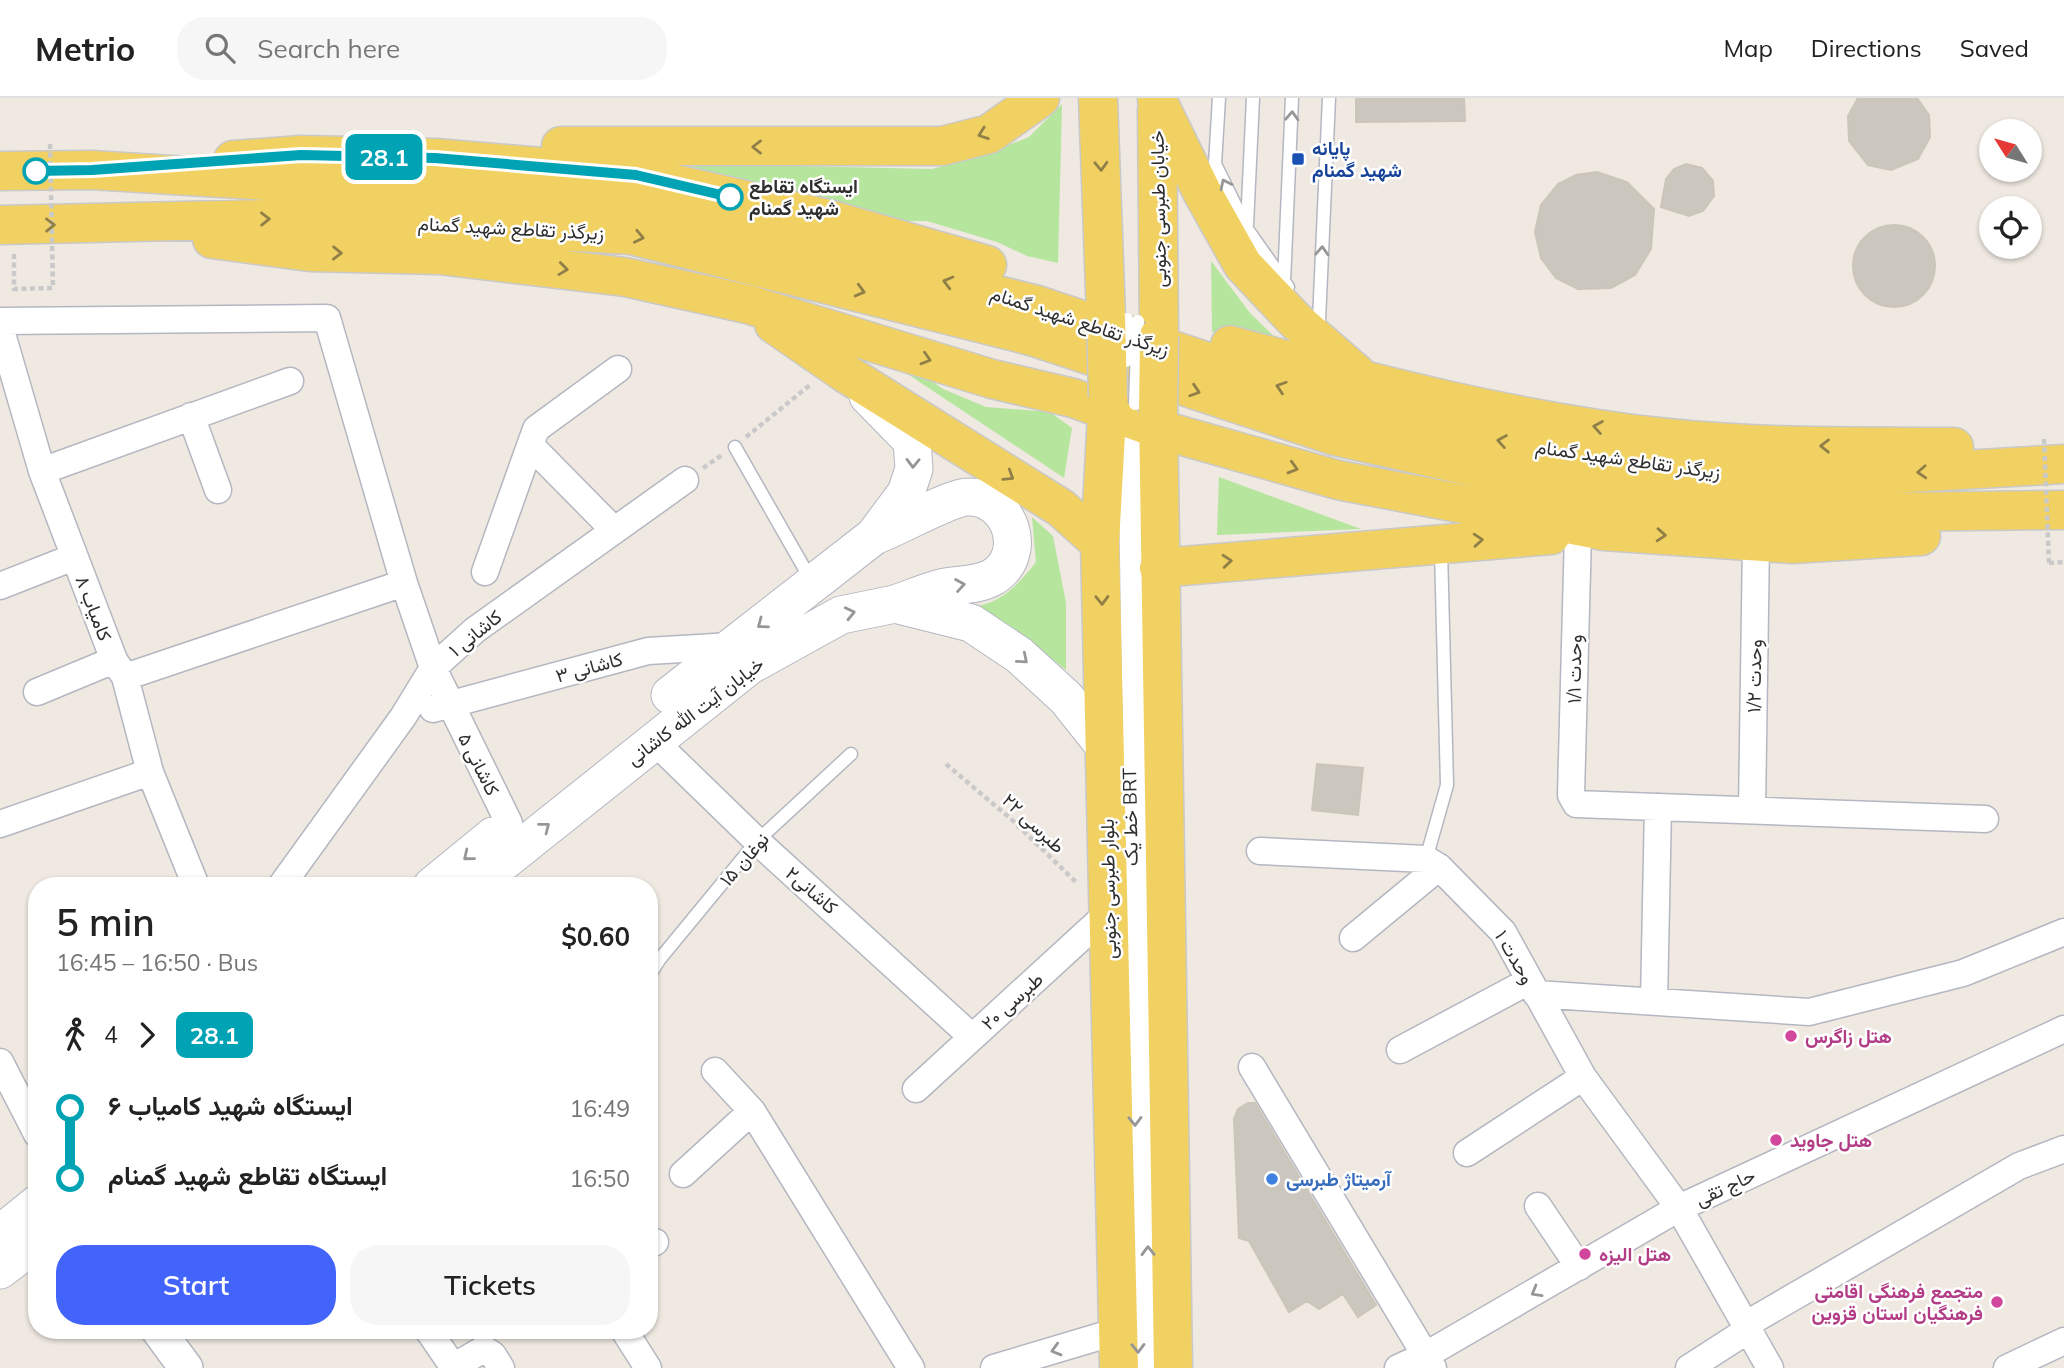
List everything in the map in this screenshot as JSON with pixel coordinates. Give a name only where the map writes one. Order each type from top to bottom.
[{"type":"main road","points":[[435,158],[541,146],[942,146],[989,134],[1040,98]]},
{"type":"main road","points":[[1098,98],[1133,316],[1131,411],[1159,568],[1173,1368]]},
{"type":"main road","points":[[1157,99],[1202,192],[1243,265],[1296,321],[1367,382]]},
{"type":"main road","name":"خیابان طبرسی جنوبی","points":[[1133,316],[1157,99]]},
{"type":"main road","points":[[0,171],[92,170],[301,155],[435,158],[636,175],[828,219],[1230,345],[1439,400],[1667,438],[1794,445],[1986,448],[2057,453]]},
{"type":"main road","name":"زیرگذر تقاطع شهید گمنام","points":[[92,170],[635,204],[1037,305],[1340,406],[1438,429],[1665,468],[1792,480],[2057,453]]},
{"type":"main road","name":"زیرگذر تقاطع شهید گمنام","points":[[99,223],[308,218],[433,222],[631,235],[1031,336],[1335,436],[1526,479],[1658,502],[1793,513],[2064,510]]},
{"type":"main road","points":[[0,225],[99,223],[310,252],[439,255],[625,276],[747,304],[992,379],[1131,411],[1338,480],[1591,532]]},
{"type":"main road","points":[[747,304],[839,369],[1061,508],[1100,543]]},
{"type":"main road","points":[[1131,411],[1133,316]]},
{"type":"main road","name":"خیابان آیت الله کاشانی","points":[[443,877],[874,536],[906,493],[914,469],[912,440],[839,369]]},
{"type":"main road","name":"بلوار طبرسی جنوبی","points":[[1119,1350],[1100,543],[1131,411]]},
{"type":"main road","points":[[874,536],[966,497],[993,504],[1010,525],[1011,553],[995,575],[983,582],[940,588],[895,604]]},
{"type":"main road","points":[[1159,568],[1441,542],[1591,532],[1793,544],[1994,531],[2064,518]]},
{"type":"main road","name":"خیابان آیت الله کاشانی","points":[[484,877],[749,666],[841,615],[895,604],[971,623],[1019,655],[1066,698],[1105,747]]},
{"type":"main road","points":[[0,1234],[28,1212]]},
{"type":"main road","points":[[0,1269],[28,1249]]},
{"type":"street","name":"کاشانی ۵","points":[[1,334],[327,318],[404,583],[433,668],[509,823]]},
{"type":"street","name":"کامیاب ۸","points":[[1,334],[42,471],[119,669],[150,772],[192,877]]},
{"type":"street","points":[[485,572],[532,447],[536,429],[618,369]]},
{"type":"street","points":[[42,471],[290,381]]},
{"type":"street","points":[[191,416],[218,491]]},
{"type":"street","points":[[532,447],[613,529]]},
{"type":"street","name":"کاشانی ۱","points":[[287,877],[403,717],[433,668],[475,630],[685,480]]},
{"type":"street","name":"وحدت ۱/۱","points":[[1591,532],[1571,795],[1576,804],[1658,807]]},
{"type":"street","name":"وحدت ۱/۲","points":[[1752,810],[1756,541]]},
{"type":"street","points":[[0,586],[74,557]]},
{"type":"street","points":[[37,692],[404,583]]},
{"type":"street","name":"کاشانی ۳","points":[[403,717],[648,651],[732,646]]},
{"type":"street","name":"کاشانی۲","points":[[654,741],[757,841],[972,1037]]},
{"type":"street","points":[[0,824],[150,772]]},
{"type":"street","points":[[1654,1000],[1658,807],[1985,819]]},
{"type":"street","points":[[1260,851],[1433,863]]},
{"type":"street","points":[[1353,938],[1433,863]]},
{"type":"street","name":"وحدت ۱","points":[[1433,863],[1503,932],[1583,1077],[1679,1208],[1770,1368]]},
{"type":"street","name":"طبرسی ۲۰","points":[[916,1089],[1108,901]]},
{"type":"street","points":[[1400,1050],[1532,987],[1809,1012],[1963,972],[2064,932]]},
{"type":"street","name":"حاج تقی","points":[[1398,1368],[1430,1362],[1579,1267],[1679,1208],[2064,1029]]},
{"type":"street","points":[[0,1062],[28,1116]]},
{"type":"street","points":[[1252,1067],[1430,1362]]},
{"type":"street","points":[[715,1071],[752,1111],[911,1368]]},
{"type":"street","points":[[1467,1153],[1583,1077]]},
{"type":"street","points":[[683,1174],[752,1111]]},
{"type":"street","points":[[1689,1368],[1746,1328],[2019,1166],[2064,1149]]},
{"type":"street","points":[[1538,1206],[1579,1267]]},
{"type":"street","points":[[165,1339],[186,1368]]},
{"type":"street","points":[[434,1339],[450,1362],[460,1363],[484,1349],[493,1355],[501,1368]]},
{"type":"street","points":[[630,1339],[648,1368]]},
{"type":"street","points":[[2007,1368],[2064,1340]]},
{"type":"street","points":[[994,1368],[1119,1350]]},
{"type":"lane","points":[[1219,98],[1215,164],[1247,229],[1284,282],[1310,310],[1367,382]]},
{"type":"lane","points":[[1247,229],[1253,98]]},
{"type":"lane","points":[[1284,282],[1292,98]]},
{"type":"lane","points":[[1310,310],[1329,98]]},
{"type":"lane","name":"خط یک BRT","points":[[1131,411],[1139,1368]]},
{"type":"lane","name":"خط یک BRT","points":[[1131,411],[1150,1368]]},
{"type":"lane","points":[[734,447],[814,585]]},
{"type":"lane","points":[[1433,863],[1447,785],[1441,542]]},
{"type":"lane","name":"نوغان ۱۵","points":[[658,962],[757,841],[851,754]]},
{"type":"path","points":[[14,289],[53,288],[50,144]]},
{"type":"path","points":[[685,480],[839,369]]},
{"type":"path","points":[[2057,453],[2049,563],[2064,562]]},
{"type":"path","name":"طبرسی ۲۲","points":[[946,764],[1011,819],[1080,885],[1108,901]]},
{"type":"green space","points":[[1062,104],[1058,263],[1027,256],[997,242],[927,221],[893,221],[697,168],[668,163],[932,169],[981,156],[1029,137]]},
{"type":"green space","points":[[1211,261],[1250,313],[1291,353],[1212,332]]},
{"type":"green space","points":[[908,364],[943,389],[986,407],[1050,412],[1072,428],[1064,478],[897,367]]},
{"type":"green space","points":[[1219,477],[1361,529],[1217,535]]},
{"type":"green space","points":[[1032,517],[1053,536],[1066,603],[1066,670],[1009,625],[973,607],[1001,597],[1023,578],[1036,562]]},
{"type":"building","points":[[1356,98],[1464,98],[1465,121],[1356,122]]},
{"type":"building","points":[[1858,98],[1917,98],[1929,115],[1930,137],[1918,159],[1891,170],[1868,165],[1849,141],[1848,116]]},
{"type":"building","points":[[1686,164],[1702,168],[1713,181],[1714,196],[1703,211],[1689,216],[1661,207],[1666,179],[1674,169]]},
{"type":"building","points":[[1597,172],[1627,182],[1654,209],[1651,249],[1635,275],[1611,288],[1578,289],[1556,278],[1541,258],[1535,232],[1541,205],[1558,184],[1576,175]]},
{"type":"building","points":[[1894,225],[1910,228],[1923,237],[1932,250],[1935,266],[1932,282],[1923,295],[1910,304],[1894,307],[1878,304],[1865,295],[1856,282],[1853,266],[1856,250],[1865,237],[1878,228]]},
{"type":"building","points":[[1317,764],[1363,768],[1358,815],[1312,810]]},
{"type":"building","name":"آرمیتاژ طبرسی","points":[[1248,1103],[1255,1103],[1376,1305],[1358,1317],[1343,1294],[1319,1309],[1307,1301],[1289,1312],[1249,1241],[1239,1238],[1234,1119],[1238,1109]]},
{"type":"bus line","name":"28.1","points":[[36,171],[92,170],[301,155],[435,158],[636,175],[730,197]]},
{"type":"place","name":"پایانه شهید گمنام","points":[[1298,159]]},
{"type":"place","name":"ایستگاه تقاطع شهید گمنام","points":[[730,197]]},
{"type":"place","name":"هتل زاگرس","points":[[1791,1036]]},
{"type":"place","name":"هتل جاوید","points":[[1776,1140]]},
{"type":"place","name":"آرمیتاژ طبرسی","points":[[1272,1179]]},
{"type":"place","name":"هتل الیزه","points":[[1585,1254]]},
{"type":"place","name":"متجمع فرهنگی اقامتی فرهنگیان استان قزوین","points":[[1997,1302]]}]
